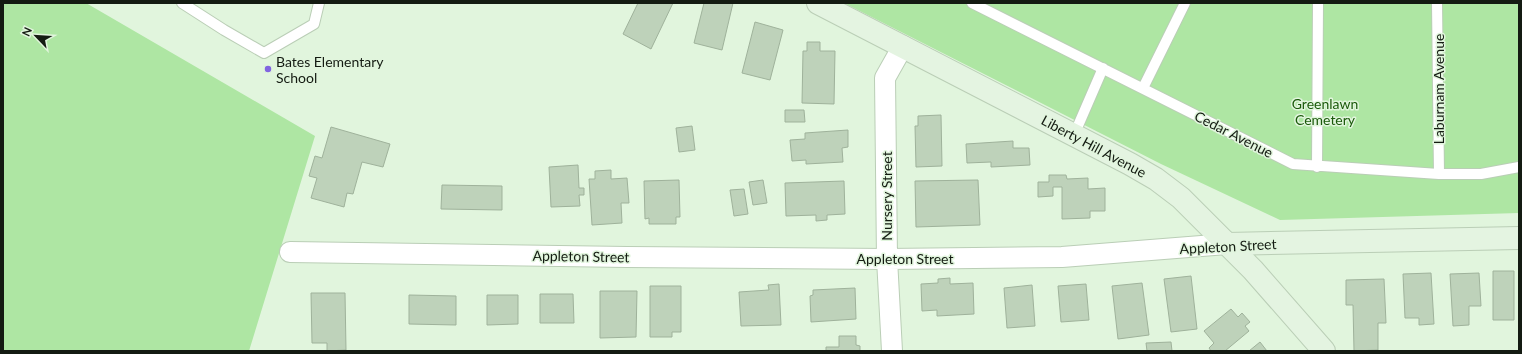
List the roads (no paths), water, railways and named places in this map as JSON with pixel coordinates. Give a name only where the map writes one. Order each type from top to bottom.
[{"type":"main road","name":"Liberty Hill Avenue","points":[[818,3],[1130,164],[1156,180],[1181,198],[1253,270],[1324,351]]},
{"type":"main road","name":"Appleton Street","points":[[1227,244],[1519,238]]},
{"type":"street","name":"Nursery Street","points":[[892,351],[887,259],[885,78],[903,46]]},
{"type":"street","name":"Appleton Street","points":[[290,252],[887,259],[1062,257],[1227,244]]},
{"type":"lane","points":[[182,3],[264,53],[314,24],[318,3]]},
{"type":"lane","name":"Cedar Avenue","points":[[972,3],[1293,164],[1317,167],[1439,174],[1481,174],[1519,167]]},
{"type":"lane","points":[[1143,88],[1185,3]]},
{"type":"lane","points":[[1317,167],[1318,3]]},
{"type":"lane","name":"Laburnam Avenue","points":[[1437,3],[1439,174]]},
{"type":"lane","points":[[1074,135],[1103,68]]},
{"type":"place","name":"Bates Elementary School","points":[[268,69]]},
{"type":"park label","name":"Greenlawn Cemetery","points":[[1325,112]]}]
